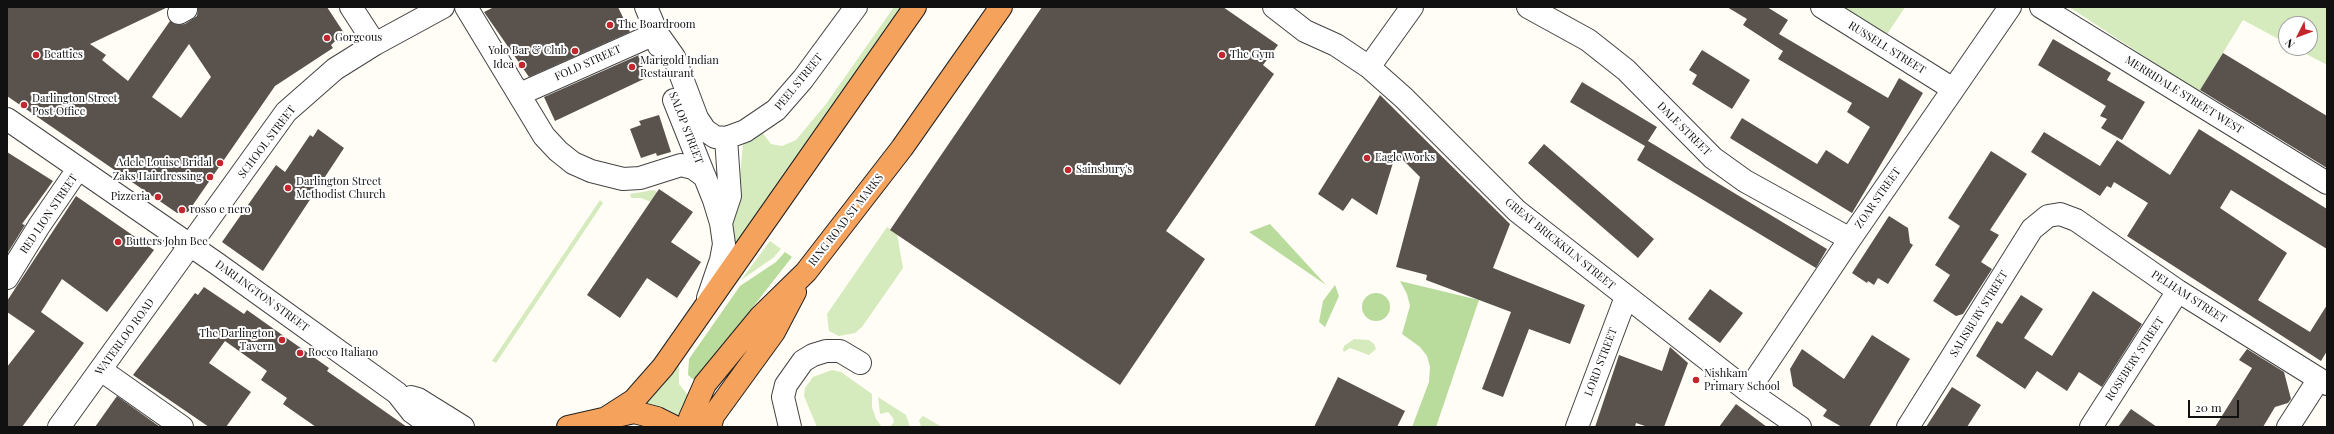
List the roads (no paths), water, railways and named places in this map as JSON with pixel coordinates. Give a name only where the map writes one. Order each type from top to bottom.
[{"type":"highway","points":[[606,418],[634,400],[648,385],[768,218],[915,7]]},
{"type":"highway","name":"RING ROAD ST MARKS","points":[[689,427],[690,418],[705,384],[761,316],[806,272],[902,148],[1001,7]]},
{"type":"highway","points":[[710,427],[713,416],[774,332],[806,272]]},
{"type":"highway","points":[[568,427],[634,412],[657,418],[675,427]]},
{"type":"street","points":[[351,7],[374,44]]},
{"type":"street","name":"SCHOOL STREET","points":[[191,246],[286,112],[334,69],[374,44],[443,7]]},
{"type":"street","points":[[466,7],[544,136],[574,163],[590,171],[623,179],[640,178],[681,165],[693,168],[705,177]]},
{"type":"street","name":"SALOP STREET","points":[[646,7],[656,33],[661,58],[674,99],[705,177],[720,223],[724,244],[721,260],[705,305]]},
{"type":"street","name":"PEEL STREET","points":[[726,138],[745,131],[776,110],[803,79],[856,7]]},
{"type":"street","name":"GREAT BRICKKILN STREET","points":[[1274,7],[1305,31],[1336,45],[1369,67],[1404,98],[1517,211],[1748,391],[1800,427]]},
{"type":"street","points":[[1369,67],[1412,7]]},
{"type":"street","name":"DALE STREET","points":[[1528,7],[1588,40],[1626,70],[1713,158],[1745,182],[1850,239]]},
{"type":"street","name":"RUSSELL STREET","points":[[1822,7],[1953,90]]},
{"type":"street","name":"ZOAR STREET","points":[[1748,391],[1850,239],[2010,7]]},
{"type":"street","name":"MERRIDALE STREET WEST","points":[[2041,7],[2327,183]]},
{"type":"street","name":"FOLD STREET","points":[[520,94],[656,33]]},
{"type":"street","name":"SALOP STREET","points":[[656,33],[674,57],[697,118],[705,130],[715,136],[726,138]]},
{"type":"street","name":"DARLINGTON STREET","points":[[7,119],[191,246],[397,393],[412,412],[433,427]]},
{"type":"street","points":[[720,223],[730,196],[726,138]]},
{"type":"street","name":"RED LION STREET","points":[[7,278],[39,226],[78,169]]},
{"type":"street","name":"PELHAM STREET","points":[[2060,214],[2076,220],[2178,291],[2323,381]]},
{"type":"street","name":"SALISBURY STREET","points":[[1908,427],[2032,229],[2048,216],[2060,214]]},
{"type":"street","name":"WATERLOO ROAD","points":[[59,427],[191,246]]},
{"type":"street","name":"ROSEBERY STREET","points":[[2091,427],[2178,291]]},
{"type":"street","name":"LORD STREET","points":[[1577,427],[1626,297]]},
{"type":"street","points":[[790,427],[783,397],[786,385],[803,361],[813,355],[826,351],[840,351],[860,363]]},
{"type":"street","points":[[101,370],[182,427]]},
{"type":"street","points":[[2288,427],[2323,381]]},
{"type":"street","name":"DARLINGTON STREET","points":[[397,393],[418,398],[463,427]]},
{"type":"place","name":"The Boardroom","points":[[610,25]]},
{"type":"place","name":"Gorgeous","points":[[327,38]]},
{"type":"place","name":"Yolo Bar & Club","points":[[575,51]]},
{"type":"place","name":"Beatties","points":[[36,55]]},
{"type":"place","name":"The Gym","points":[[1222,55]]},
{"type":"place","name":"Idea","points":[[522,65]]},
{"type":"place","name":"Marigold Indian Restaurant","points":[[632,67]]},
{"type":"place","name":"Darlington Street Post Office","points":[[24,105]]},
{"type":"place","name":"Eagle Works","points":[[1367,158]]},
{"type":"place","name":"Adele Louise Bridal","points":[[220,163]]},
{"type":"place","name":"Sainsbury's","points":[[1068,170]]},
{"type":"place","name":"Zaks Hairdressing","points":[[210,177]]},
{"type":"place","name":"Darlington Street Methodist Church","points":[[288,188]]},
{"type":"place","name":"Pizzeria","points":[[158,197]]},
{"type":"place","name":"rosso e nero","points":[[182,210]]},
{"type":"place","name":"Butters John Bee","points":[[118,242]]},
{"type":"place","name":"The Darlington Tavern","points":[[282,340]]},
{"type":"place","name":"Rocco Italiano","points":[[300,353]]},
{"type":"place","name":"Nishkam Primary School","points":[[1696,380]]}]
